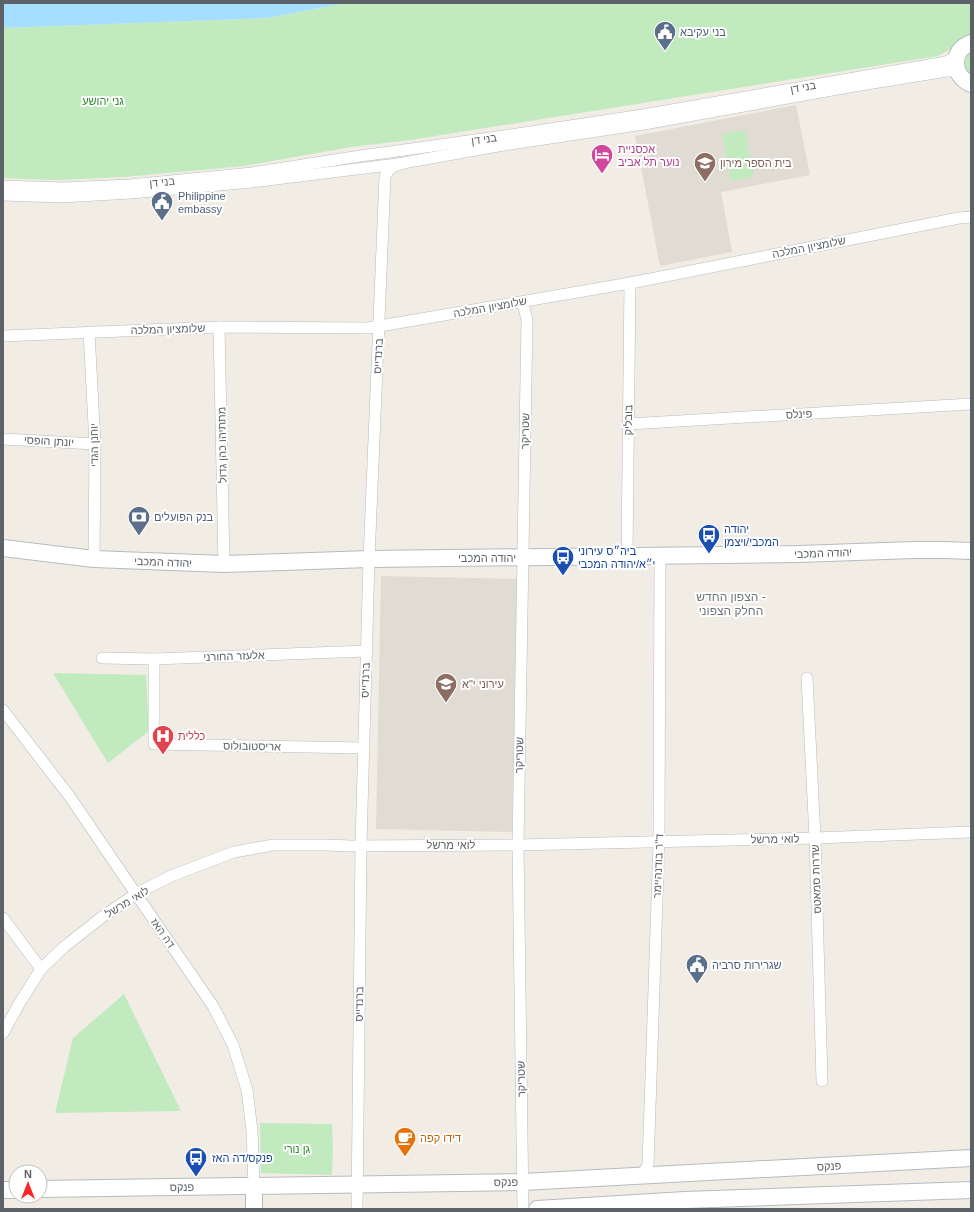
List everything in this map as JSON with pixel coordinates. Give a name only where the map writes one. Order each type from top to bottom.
[{"type":"main road","points":[[971,43],[962,48],[956,60],[956,68],[971,95]]},
{"type":"main road","name":"יהודה המכבי","points":[[3,548],[94,559],[224,564],[369,559],[627,557],[914,550],[971,551]]},
{"type":"main road","name":"פנקס","points":[[48,1189],[523,1182],[971,1158]]},
{"type":"main road","points":[[254,1185],[254,1209]]},
{"type":"main road","points":[[537,1209],[685,1200],[971,1190]]},
{"type":"street","name":"בני דן","points":[[3,186],[62,188],[130,185],[252,173],[658,112],[946,62],[958,54]]},
{"type":"street","name":"בני דן","points":[[3,195],[62,197],[131,193],[252,182],[380,166],[667,120],[854,86],[947,71],[954,71],[964,80]]},
{"type":"street","points":[[358,157],[373,160],[380,166],[386,176]]},
{"type":"street","points":[[386,176],[388,170],[404,162]]},
{"type":"street","name":"ברנדייס","points":[[357,1209],[356,1184],[361,845],[366,651],[386,176]]},
{"type":"street","name":"שלומציון המלכה","points":[[3,336],[219,327],[368,328],[630,283],[951,219],[971,217]]},
{"type":"street","name":"בובליק","points":[[627,557],[630,283]]},
{"type":"street","name":"שטריקר","points":[[522,302],[526,319],[518,845],[523,1209]]},
{"type":"street","name":"מתתיהו כהן גדול","points":[[219,327],[224,564]]},
{"type":"street","name":"יוחנן הגדי","points":[[89,332],[95,444],[94,559]]},
{"type":"street","name":"פינלס","points":[[628,424],[971,404]]},
{"type":"street","name":"יונתן הופסי","points":[[3,439],[95,444]]},
{"type":"street","name":"ד\"ר בודנהיימר","points":[[642,1175],[648,1166],[659,842],[660,556]]},
{"type":"street","name":"אלעזר החורני","points":[[102,658],[154,659],[366,651]]},
{"type":"street","name":"אריסטובולוס","points":[[154,659],[154,744],[364,748]]},
{"type":"street","name":"שדרות סמאטס","points":[[807,678],[815,838],[822,1080]]},
{"type":"street","name":"דה האז","points":[[3,710],[70,797],[213,1006],[233,1045],[247,1090],[252,1131],[254,1185]]},
{"type":"street","name":"לואי מרשל","points":[[3,1033],[41,969],[64,947],[102,917],[136,894],[172,876],[234,852],[273,845],[518,845],[815,838],[971,832]]},
{"type":"street","points":[[3,918],[41,969]]},
{"type":"shaded area","name":"בית הספר מירון","points":[[796,105],[810,175],[721,192],[732,252],[660,266],[635,136]]},
{"type":"shaded area","name":"עירוני י\"א","points":[[381,576],[517,579],[512,832],[376,829]]},
{"type":"green space","name":"גני יהושע","points":[[347,3],[971,3],[971,36],[938,56],[410,140],[351,147],[244,166],[124,177],[58,180],[3,178],[3,28],[267,18]]},
{"type":"green space","points":[[971,52],[971,74],[966,69],[964,63],[966,57]]},
{"type":"green space","points":[[745,130],[754,177],[731,181],[722,134]]},
{"type":"green space","points":[[53,673],[146,675],[149,731],[108,763]]},
{"type":"green space","points":[[124,994],[181,1111],[55,1113],[73,1038]]},
{"type":"green space","name":"גן נורי","points":[[260,1123],[332,1124],[332,1175],[261,1173]]},
{"type":"water","points":[[3,3],[347,3],[267,18],[3,28]]},
{"type":"place","name":"בני עקיבא","points":[[665,52]]},
{"type":"place","name":"אכסניית נוער תל אביב","points":[[602,174]]},
{"type":"place","name":"בית הספר מירון","points":[[705,182]]},
{"type":"place","name":"Philippine embassy","points":[[162,222]]},
{"type":"place","name":"בנק הפועלים","points":[[139,536]]},
{"type":"place","name":"יהודה המכבי/ויצמן","points":[[709,554]]},
{"type":"place","name":"ביה״ס עירוני י״א/יהודה המכבי","points":[[563,576]]},
{"type":"place","name":"עירוני י\"א","points":[[446,704]]},
{"type":"place","name":"כללית","points":[[163,756]]},
{"type":"place","name":"שגרירות סרביה","points":[[697,984]]},
{"type":"place","name":"דידו קפה","points":[[405,1158]]},
{"type":"place","name":"פנקס/דה האז","points":[[196,1178]]},
{"type":"district","name":"הצפון החדש - החלק הצפוני","points":[[731,604]]}]
